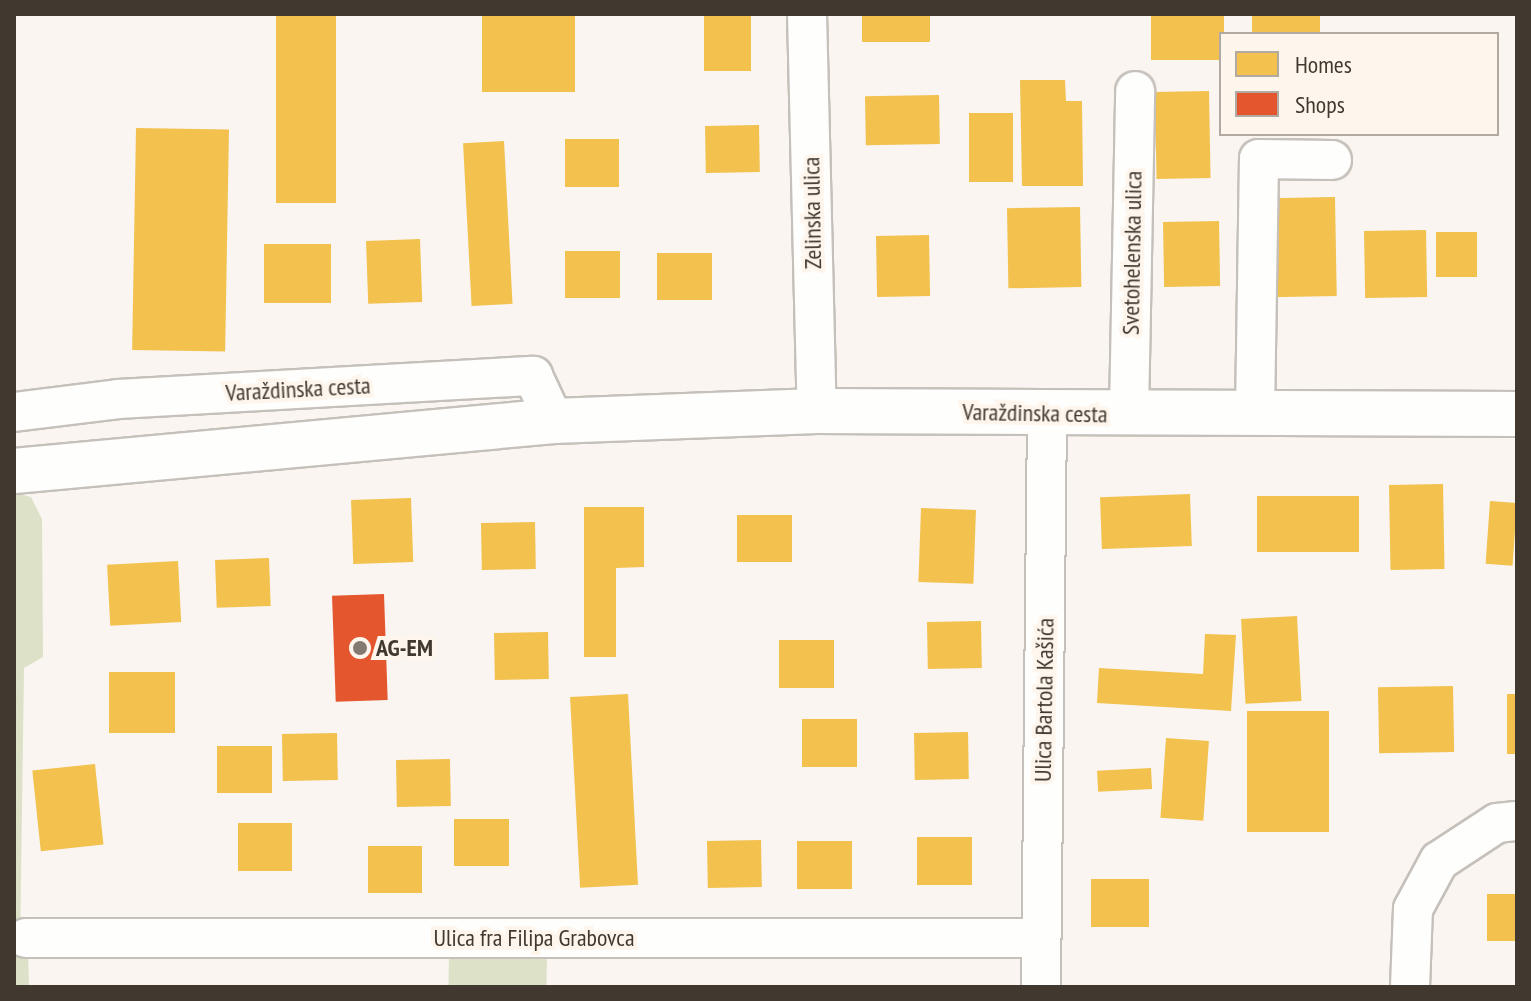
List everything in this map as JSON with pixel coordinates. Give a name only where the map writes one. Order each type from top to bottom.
[{"type":"main road","name":"Varaždinska cesta","points":[[14,471],[554,421],[817,411],[1517,414]]},
{"type":"street","name":"Zelinska ulica","points":[[807,14],[817,411]]},
{"type":"street","name":"Svetohelenska ulica","points":[[1129,414],[1135,91]]},
{"type":"street","points":[[1255,414],[1259,159],[1332,160]]},
{"type":"street","name":"Varaždinska cesta","points":[[14,412],[118,399],[533,376],[554,421]]},
{"type":"street","name":"Ulica Bartola Kašića","points":[[1041,987],[1047,412]]},
{"type":"street","points":[[1410,987],[1413,909],[1439,861],[1497,823],[1517,821]]},
{"type":"street","name":"Ulica fra Filipa Grabovca","points":[[26,938],[1041,938]]},
{"type":"green space","points":[[14,493],[31,497],[42,519],[43,657],[24,668],[20,950],[28,952],[29,987],[14,987]]},
{"type":"green space","points":[[449,954],[547,956],[546,987],[448,987]]},
{"type":"building: Homes","points":[[276,14],[336,14],[336,203],[276,203]]},
{"type":"building: Homes","points":[[482,14],[575,14],[575,92],[482,92]]},
{"type":"building: Homes","points":[[704,14],[751,14],[751,71],[704,71]]},
{"type":"building: Homes","points":[[862,14],[930,14],[930,42],[862,42]]},
{"type":"building: Homes","points":[[1151,14],[1224,14],[1224,32],[1219,32],[1219,60],[1151,60]]},
{"type":"building: Homes","points":[[1252,14],[1320,14],[1320,32],[1252,32]]},
{"type":"building: Homes","points":[[1020,80],[1065,80],[1066,101],[1082,101],[1083,186],[1022,186]]},
{"type":"building: Homes","points":[[1209,91],[1211,178],[1157,179],[1155,92]]},
{"type":"building: Homes","points":[[939,95],[940,144],[866,145],[865,96]]},
{"type":"building: Homes","points":[[969,113],[1013,113],[1013,182],[969,182]]},
{"type":"building: Homes","points":[[759,125],[760,172],[706,173],[705,126]]},
{"type":"building: Homes","points":[[136,128],[229,130],[225,352],[132,350]]},
{"type":"building: Homes","points":[[565,139],[619,139],[619,187],[565,187]]},
{"type":"building: Homes","points":[[504,141],[513,304],[472,306],[463,143]]},
{"type":"building: Homes","points":[[1335,197],[1337,296],[1268,297],[1266,198]]},
{"type":"building: Homes","points":[[1080,207],[1081,287],[1008,288],[1007,208]]},
{"type":"building: Homes","points":[[1219,221],[1220,286],[1164,287],[1163,222]]},
{"type":"building: Homes","points":[[1426,230],[1427,297],[1365,298],[1364,231]]},
{"type":"building: Homes","points":[[1436,232],[1477,232],[1477,277],[1436,277]]},
{"type":"building: Homes","points":[[929,235],[930,296],[877,297],[876,236]]},
{"type":"building: Homes","points":[[420,239],[422,302],[368,304],[366,241]]},
{"type":"building: Homes","points":[[264,244],[331,244],[331,303],[264,303]]},
{"type":"building: Homes","points":[[565,251],[620,251],[620,298],[565,298]]},
{"type":"building: Homes","points":[[657,253],[712,253],[712,300],[657,300]]},
{"type":"building: Homes","points":[[1443,484],[1444,569],[1390,570],[1389,485]]},
{"type":"building: Homes","points":[[1190,494],[1192,546],[1102,549],[1100,497]]},
{"type":"building: Homes","points":[[1257,496],[1359,496],[1359,552],[1257,552]]},
{"type":"building: Homes","points":[[411,498],[413,562],[353,564],[351,500]]},
{"type":"building: Homes","points":[[1490,501],[1517,503],[1513,566],[1486,564]]},
{"type":"building: Homes","points":[[584,507],[644,507],[644,567],[616,568],[616,657],[584,657]]},
{"type":"building: Homes","points":[[921,508],[976,510],[973,584],[918,582]]},
{"type":"building: Homes","points":[[737,515],[792,515],[792,562],[737,562]]},
{"type":"building: Homes","points":[[535,522],[536,569],[482,570],[481,523]]},
{"type":"building: Homes","points":[[269,558],[271,606],[217,608],[215,560]]},
{"type":"building: Homes","points":[[178,561],[181,622],[110,626],[107,565]]},
{"type":"building: Homes","points":[[1297,616],[1301,701],[1246,704],[1241,619]]},
{"type":"building: Homes","points":[[981,621],[982,668],[928,669],[927,622]]},
{"type":"building: Homes","points":[[548,632],[549,679],[495,680],[494,633]]},
{"type":"building: Homes","points":[[1205,634],[1236,635],[1231,711],[1097,703],[1099,668],[1203,674]]},
{"type":"building: Homes","points":[[779,640],[834,640],[834,688],[779,688]]},
{"type":"building: Homes","points":[[109,672],[175,672],[175,733],[109,733]]},
{"type":"building: Homes","points":[[1453,686],[1454,752],[1379,753],[1378,687]]},
{"type":"building: Homes","points":[[628,694],[638,885],[580,888],[570,697]]},
{"type":"building: Homes","points":[[1507,694],[1517,694],[1517,754],[1507,754]]},
{"type":"building: Homes","points":[[1247,711],[1329,711],[1329,832],[1247,832]]},
{"type":"building: Homes","points":[[802,719],[857,719],[857,767],[802,767]]},
{"type":"building: Homes","points":[[968,732],[969,779],[915,780],[914,733]]},
{"type":"building: Homes","points":[[337,733],[338,780],[283,781],[282,734]]},
{"type":"building: Homes","points":[[1166,738],[1209,741],[1203,821],[1160,818]]},
{"type":"building: Homes","points":[[217,746],[272,746],[272,793],[217,793]]},
{"type":"building: Homes","points":[[450,759],[451,806],[397,807],[396,760]]},
{"type":"building: Homes","points":[[95,764],[103,845],[41,851],[32,771]]},
{"type":"building: Homes","points":[[1151,768],[1152,789],[1098,792],[1097,771]]},
{"type":"building: Homes","points":[[454,819],[509,819],[509,866],[454,866]]},
{"type":"building: Homes","points":[[238,823],[292,823],[292,871],[238,871]]},
{"type":"building: Homes","points":[[917,837],[972,837],[972,885],[917,885]]},
{"type":"building: Homes","points":[[761,840],[762,887],[708,888],[707,841]]},
{"type":"building: Homes","points":[[797,841],[852,841],[852,889],[797,889]]},
{"type":"building: Homes","points":[[368,846],[422,846],[422,893],[368,893]]},
{"type":"building: Homes","points":[[1091,879],[1149,879],[1149,927],[1091,927]]},
{"type":"building: Homes","points":[[1487,894],[1517,894],[1517,941],[1487,941]]},
{"type":"building: Shops","name":"AG-EM","points":[[384,594],[388,700],[336,702],[332,596]]},
{"type":"place","name":"AG-EM","points":[[360,648]]}]
